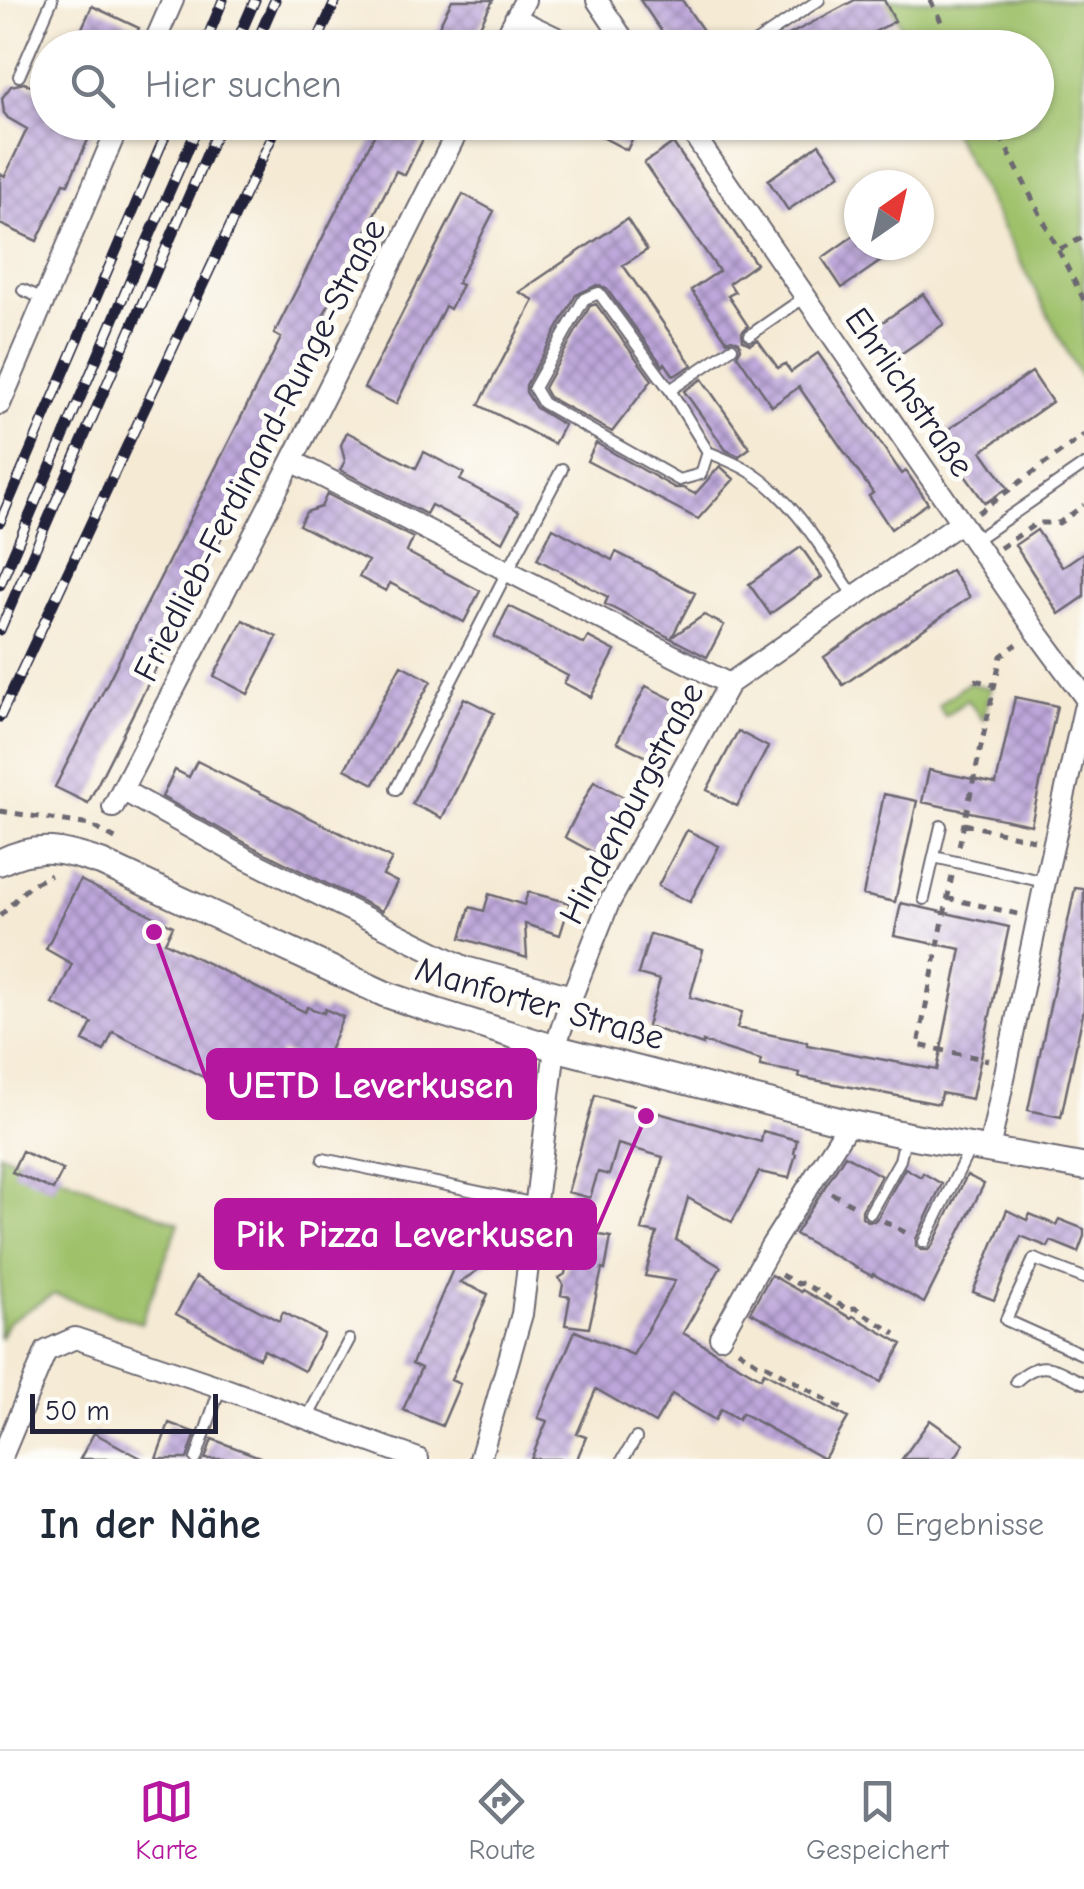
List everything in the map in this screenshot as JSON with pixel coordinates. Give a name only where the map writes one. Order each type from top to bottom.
[{"type":"street","points":[[160,30],[173,0]]},
{"type":"street","points":[[597,0],[617,30]]},
{"type":"street","points":[[520,9],[551,30]]},
{"type":"street","points":[[0,404],[112,140]]},
{"type":"street","name":"Friedlieb-Ferdinand-Runge-Straße","points":[[118,798],[453,140]]},
{"type":"street","name":"Ehrlichstraße","points":[[697,140],[805,296],[968,519],[980,549],[1084,696]]},
{"type":"street","points":[[292,461],[729,684]]},
{"type":"street","name":"Hindenburgstraße","points":[[480,1459],[522,1314],[556,1048],[608,905],[729,684],[968,519]]},
{"type":"street","points":[[980,1149],[1006,1064],[1084,709]]},
{"type":"street","name":"Manforter Straße","points":[[118,798],[465,967],[572,996]]},
{"type":"street","name":"Manforter Straße","points":[[0,862],[34,850],[66,850],[385,994],[556,1048],[848,1123],[1084,1166]]},
{"type":"street","points":[[720,1337],[848,1123]]},
{"type":"street","points":[[1,1459],[46,1351],[75,1338],[418,1459]]},
{"type":"lane","points":[[39,30],[52,0]]},
{"type":"lane","points":[[774,30],[819,0]]},
{"type":"lane","points":[[20,76],[30,52]]},
{"type":"lane","points":[[23,290],[45,299]]},
{"type":"lane","points":[[708,452],[701,474],[679,480],[543,403],[534,388],[584,298],[599,293],[670,390],[708,452],[750,471],[775,491],[808,529],[854,596]]},
{"type":"lane","points":[[750,335],[805,296]]},
{"type":"lane","points":[[670,390],[732,348]]},
{"type":"lane","points":[[980,549],[1084,465]]},
{"type":"lane","points":[[396,789],[562,469]]},
{"type":"lane","points":[[924,899],[942,826]]},
{"type":"lane","points":[[934,857],[1045,882]]},
{"type":"lane","points":[[870,1214],[900,1160],[906,1135]]},
{"type":"lane","points":[[924,1242],[980,1149]]},
{"type":"lane","points":[[323,1159],[537,1204]]},
{"type":"lane","points":[[1084,1278],[1034,1259],[1006,1320],[1084,1355]]},
{"type":"lane","points":[[306,1418],[349,1340]]},
{"type":"lane","points":[[1016,1380],[1034,1366],[1046,1365],[1084,1383]]},
{"type":"lane","points":[[196,1459],[220,1387]]},
{"type":"lane","points":[[623,1459],[636,1438]]},
{"type":"path","points":[[930,0],[946,30]]},
{"type":"path","points":[[1002,140],[1084,300]]},
{"type":"path","points":[[1058,250],[1084,237]]},
{"type":"path","points":[[968,519],[1084,435]]},
{"type":"path","points":[[980,549],[1037,523],[1059,523],[1084,505]]},
{"type":"path","points":[[1006,1064],[918,1046],[1001,656],[1036,631]]},
{"type":"path","points":[[975,680],[994,685]]},
{"type":"path","points":[[0,812],[90,826],[122,843]]},
{"type":"path","points":[[964,824],[1053,845]]},
{"type":"path","points":[[0,916],[30,885],[54,874]]},
{"type":"path","points":[[948,898],[1037,918]]},
{"type":"path","points":[[811,1183],[924,1242]]},
{"type":"path","points":[[761,1264],[847,1309],[855,1308],[896,1334]]},
{"type":"path","points":[[720,1337],[760,1365],[842,1408]]},
{"type":"green space","points":[[888,0],[1084,0],[1084,384],[957,140],[1054,140],[1054,30],[903,30]]},
{"type":"green space","points":[[968,683],[991,688],[983,720],[967,700],[945,716],[938,705]]},
{"type":"green space","points":[[0,1153],[179,1223],[141,1323],[54,1294],[8,1322],[0,1339]]},
{"type":"building","points":[[452,0],[493,0],[478,30],[437,30]]},
{"type":"building","points":[[640,0],[682,0],[703,30],[661,30]]},
{"type":"building","points":[[855,0],[884,0],[895,21],[878,30],[798,30]]},
{"type":"building","points":[[92,6],[139,28],[138,30],[81,30]]},
{"type":"building","points":[[11,86],[30,86],[30,140],[88,140],[37,241],[0,224],[0,174],[5,176],[27,129],[4,113],[2,98]]},
{"type":"building","points":[[372,140],[422,140],[405,175],[396,171],[324,314],[332,318],[88,803],[55,787],[281,338],[274,334]]},
{"type":"building","points":[[608,140],[632,140],[627,150]]},
{"type":"building","points":[[673,143],[756,264],[729,283],[735,292],[728,296],[748,326],[742,332],[743,341],[750,344],[758,340],[778,368],[785,364],[791,372],[818,353],[902,474],[906,471],[928,503],[891,529],[869,496],[873,493],[799,387],[772,406],[737,355],[739,342],[727,341],[691,290],[719,271],[644,163]]},
{"type":"building","points":[[819,144],[840,174],[788,210],[768,180]]},
{"type":"building","points":[[463,194],[494,211],[457,283],[462,285],[450,309],[445,306],[396,404],[364,388]]},
{"type":"building","points":[[627,219],[647,250],[623,265],[692,365],[674,376],[606,288],[597,285],[576,295],[526,385],[536,408],[564,425],[554,444],[479,405],[534,300],[519,292]]},
{"type":"building","points":[[844,243],[844,260],[882,260],[842,288],[822,258]]},
{"type":"building","points":[[923,294],[944,324],[892,360],[871,330]]},
{"type":"building","points":[[596,304],[652,380],[612,432],[549,397],[544,388],[590,306]]},
{"type":"building","points":[[1032,372],[1052,402],[982,451],[1008,488],[985,503],[937,437]]},
{"type":"building","points":[[702,379],[750,448],[739,456],[726,450],[684,391]]},
{"type":"building","points":[[347,432],[416,468],[424,452],[464,473],[460,480],[519,511],[503,542],[431,505],[426,514],[340,470],[345,461],[341,445]]},
{"type":"building","points":[[596,443],[675,488],[695,494],[720,466],[734,479],[698,519],[587,461]]},
{"type":"building","points":[[327,494],[413,538],[407,552],[480,591],[464,622],[390,583],[386,591],[359,577],[368,561],[299,525],[306,512],[321,507]]},
{"type":"building","points":[[553,528],[612,560],[616,552],[695,593],[672,637],[704,615],[724,625],[707,657],[605,604],[608,597],[537,559]]},
{"type":"building","points":[[1037,530],[1062,567],[1084,552],[1084,597],[1059,614],[1015,545]]},
{"type":"building","points":[[801,547],[822,577],[770,614],[749,584]]},
{"type":"building","points":[[951,570],[970,597],[843,685],[824,657]]},
{"type":"building","points":[[509,606],[584,644],[588,637],[615,651],[591,697],[564,683],[568,676],[494,637]]},
{"type":"building","points":[[243,620],[277,637],[248,694],[214,676]]},
{"type":"building","points":[[401,665],[431,681],[374,784],[345,769]]},
{"type":"building","points":[[646,686],[678,702],[649,758],[617,742]]},
{"type":"building","points":[[1015,697],[1057,706],[1031,825],[922,802],[929,770],[996,784]]},
{"type":"building","points":[[464,698],[494,713],[442,818],[412,804]]},
{"type":"building","points":[[738,731],[768,747],[737,806],[707,790]]},
{"type":"building","points":[[197,761],[392,859],[383,875],[397,882],[382,911],[162,797],[175,770],[189,777]]},
{"type":"building","points":[[594,781],[627,799],[598,855],[565,837]]},
{"type":"building","points":[[884,794],[917,801],[895,902],[863,895]]},
{"type":"building","points":[[687,830],[719,846],[690,902],[658,886]]},
{"type":"building","points":[[80,880],[173,926],[165,942],[305,1012],[307,1007],[324,1013],[325,1009],[343,1017],[323,1066],[281,1052],[265,1091],[236,1079],[219,1085],[113,1032],[104,1051],[83,1041],[92,1023],[53,1004],[72,964],[46,949]]},
{"type":"building","points":[[1075,888],[1084,889],[1084,1009],[1061,1117],[1028,1110]]},
{"type":"building","points":[[528,892],[570,903],[560,935],[525,924],[527,958],[461,938],[470,907],[484,911],[489,894],[524,905]]},
{"type":"building","points":[[901,903],[1009,927],[972,1099],[941,1093],[939,1104],[799,1077],[800,1073],[760,1066],[761,1060],[647,1026],[660,980],[638,974],[650,934],[703,950],[690,997],[742,1012],[737,1028],[937,1070],[961,949],[894,936]]},
{"type":"building","points":[[595,1095],[761,1142],[763,1131],[797,1140],[789,1178],[759,1172],[732,1222],[688,1198],[676,1240],[721,1267],[683,1333],[761,1378],[764,1372],[848,1418],[824,1459],[742,1413],[738,1419],[721,1409],[715,1420],[672,1394],[655,1423],[596,1389],[577,1434],[586,1437],[577,1459],[531,1459],[547,1421],[538,1418],[575,1331],[633,1355],[675,1281],[645,1276],[657,1233],[642,1230],[663,1157],[618,1144],[609,1175],[598,1172],[590,1198],[568,1192]]},
{"type":"building","points":[[22,1151],[63,1170],[53,1190],[12,1172]]},
{"type":"building","points":[[845,1155],[881,1176],[862,1210],[867,1221],[878,1217],[905,1168],[942,1184],[916,1239],[921,1250],[932,1246],[967,1175],[984,1184],[924,1303],[795,1234]]},
{"type":"building","points":[[1007,1210],[1027,1220],[1030,1214],[1056,1225],[1059,1219],[1084,1229],[1084,1236],[1078,1252],[1051,1241],[1048,1247],[1021,1236],[994,1300],[973,1292]]},
{"type":"building","points":[[429,1212],[514,1225],[500,1236],[496,1258],[460,1282],[488,1294],[451,1380],[460,1384],[442,1426],[403,1410],[421,1368],[412,1364],[460,1253],[423,1247]]},
{"type":"building","points":[[573,1230],[611,1237],[589,1328],[565,1325],[570,1297],[561,1295],[563,1284],[559,1278],[565,1274]]},
{"type":"building","points":[[771,1275],[902,1344],[881,1382],[750,1312]]},
{"type":"building","points":[[196,1277],[279,1321],[283,1312],[324,1334],[304,1371],[264,1350],[259,1358],[176,1314]]},
{"type":"building","points":[[930,1420],[964,1444],[954,1459],[902,1459]]},
{"type":"building","points":[[169,1423],[196,1433],[187,1459],[156,1459]]},
{"type":"building","points":[[94,1433],[143,1459],[80,1459]]},
{"type":"building","points":[[212,1439],[260,1457],[260,1459],[205,1459]]},
{"type":"railway","points":[[210,30],[223,0]]},
{"type":"railway","points":[[242,30],[255,0]]},
{"type":"railway","points":[[262,30],[275,0]]},
{"type":"railway","points":[[322,30],[336,0]]},
{"type":"railway","points":[[0,522],[163,140]]},
{"type":"railway","points":[[0,585],[192,140]]},
{"type":"railway","points":[[0,630],[213,140]]},
{"type":"railway","points":[[0,717],[271,140]]},
{"type":"place","name":"UETD Leverkusen","points":[[154,932]]},
{"type":"place","name":"Pik Pizza Leverkusen","points":[[646,1116]]}]
